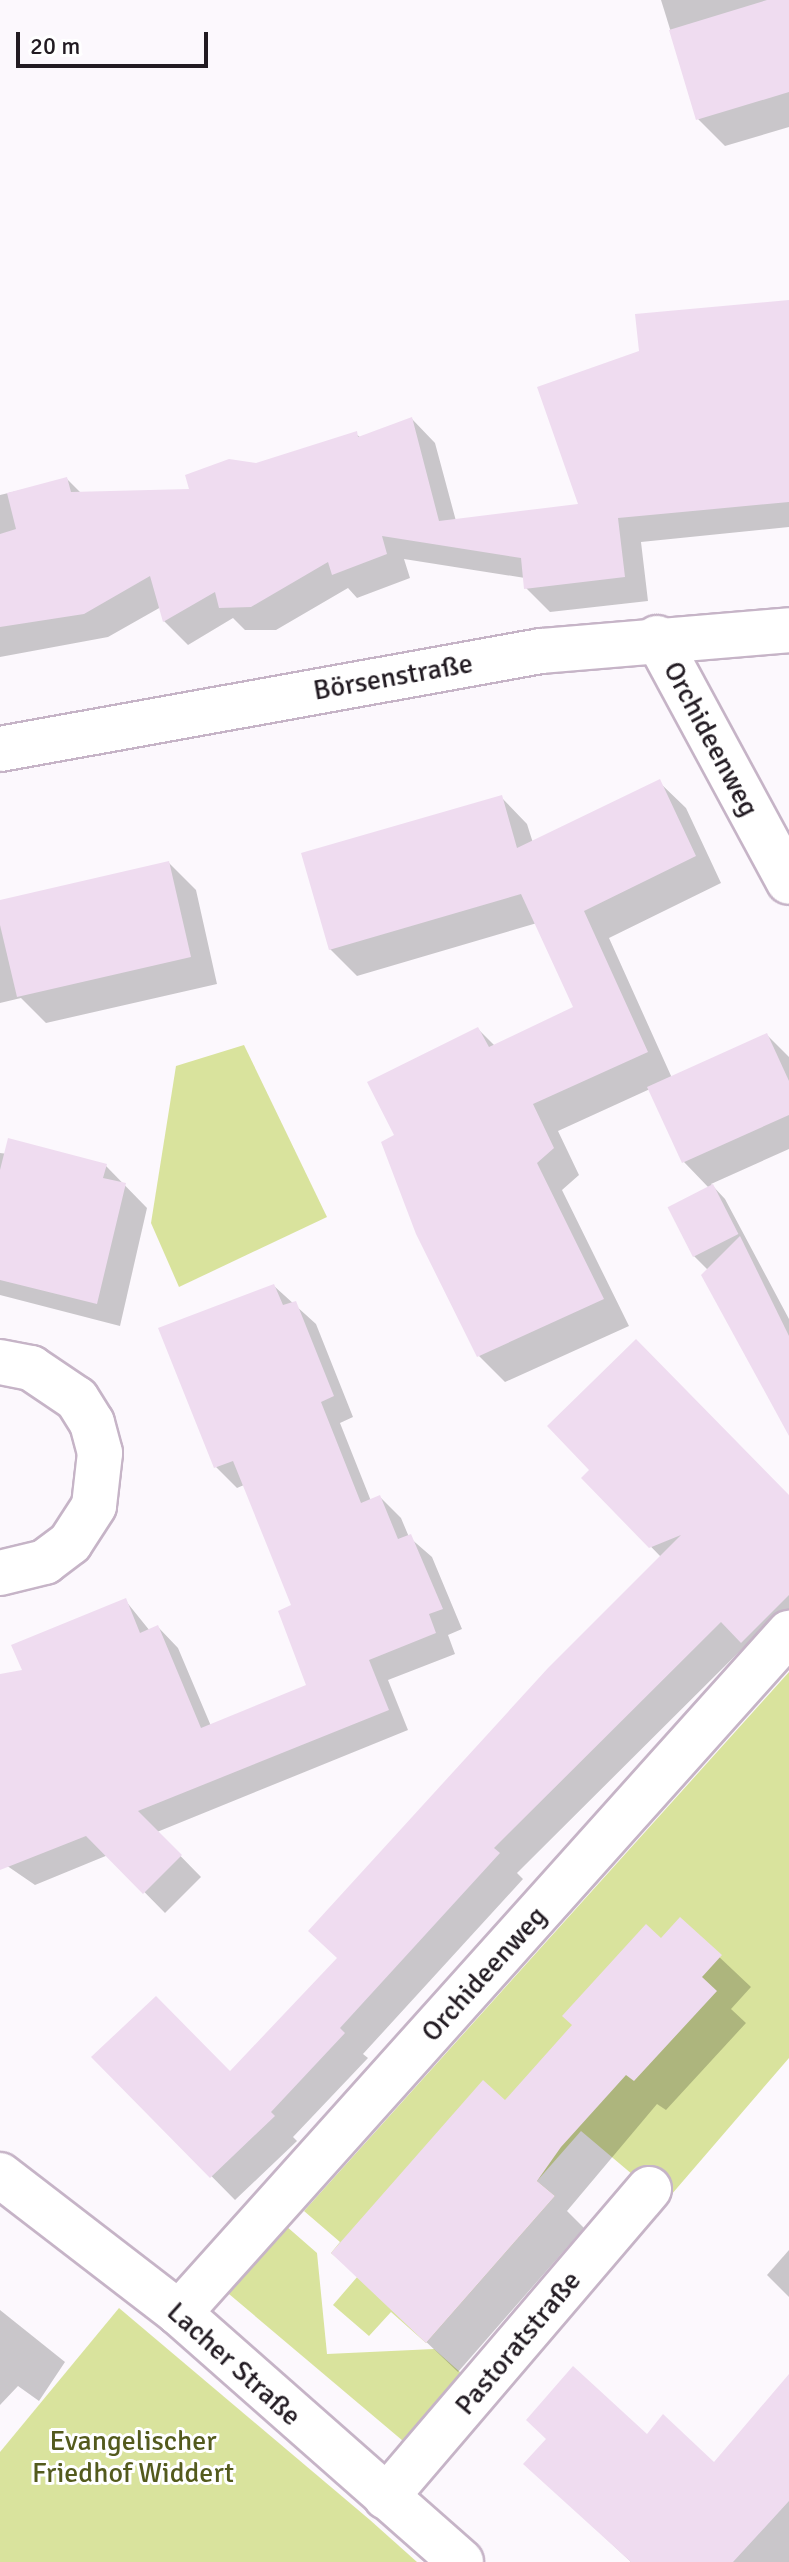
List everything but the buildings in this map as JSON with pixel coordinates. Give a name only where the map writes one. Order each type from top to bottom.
[{"type":"street","name":"Börsenstraße","points":[[0,749],[541,651],[657,638],[789,630]]},
{"type":"street","name":"Orchideenweg","points":[[657,638],[789,882]]},
{"type":"street","points":[[0,1362],[31,1368],[77,1399],[92,1423],[100,1453],[94,1506],[70,1543],[45,1562],[0,1573]]},
{"type":"street","name":"Orchideenweg","points":[[179,2313],[789,1633]]},
{"type":"street","name":"Lacher Straße","points":[[0,2175],[179,2313],[461,2562]]},
{"type":"street","name":"Pastoratstraße","points":[[386,2497],[649,2189]]},
{"type":"green space","points":[[244,1045],[327,1217],[179,1287],[151,1223],[176,1066]]},
{"type":"green space","points":[[789,1672],[789,2058],[665,2202],[581,2131],[537,2181],[555,2196],[426,2343],[391,2312],[369,2336],[333,2305],[358,2276],[331,2253],[340,2242],[304,2211]]},
{"type":"green space","points":[[270,2212],[317,2253],[327,2354],[434,2349],[479,2389],[422,2457],[210,2278]]},
{"type":"green space","name":"Evangelischer Friedhof Widdert","points":[[119,2308],[417,2562],[0,2562],[0,2452]]}]
